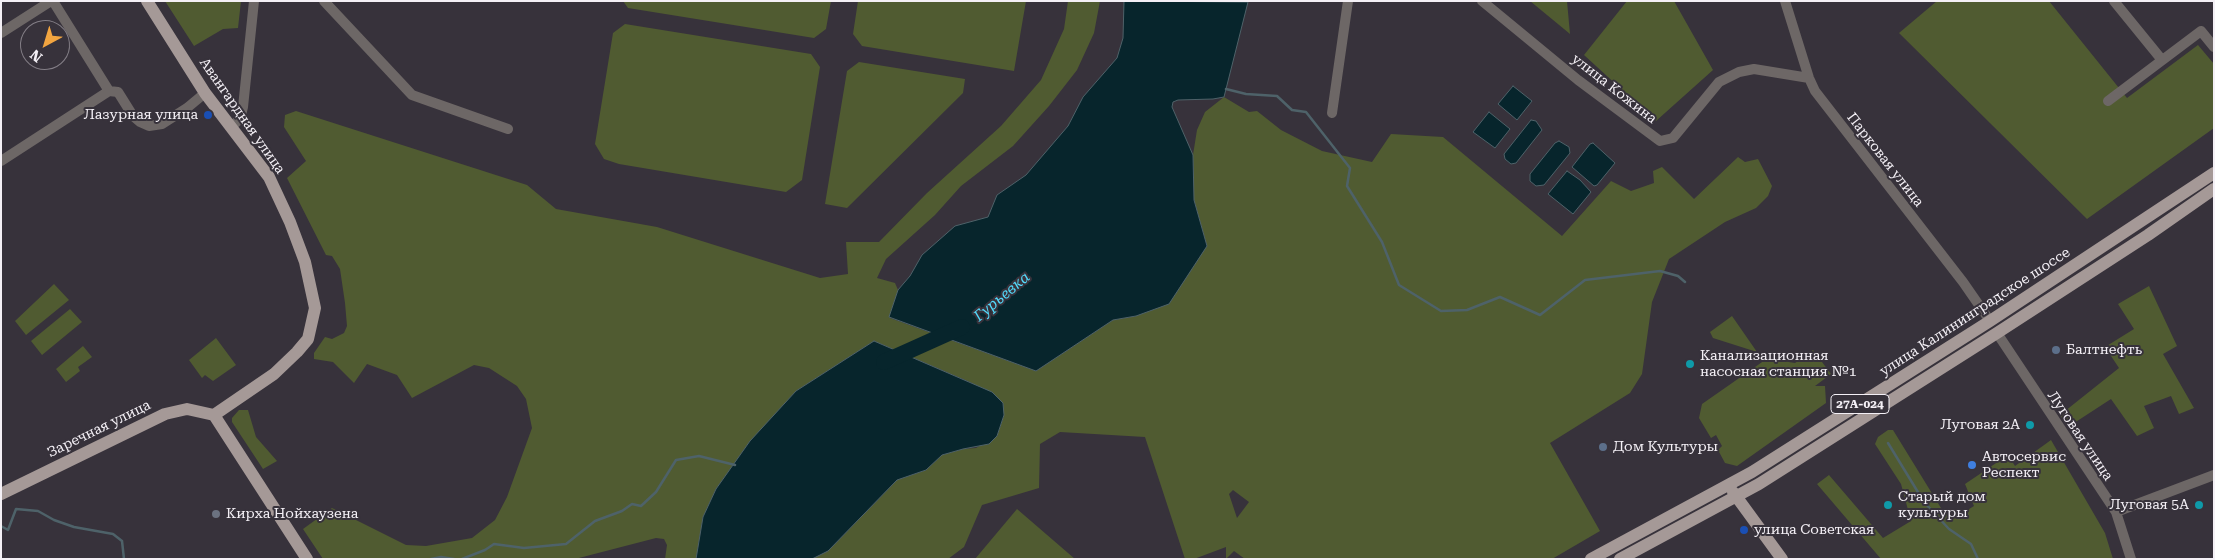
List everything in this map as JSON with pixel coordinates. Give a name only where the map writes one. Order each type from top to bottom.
[{"type":"main road","name":"Авангардная улица","points":[[147,1],[205,93],[269,177],[305,262],[316,308],[308,339],[297,352],[274,374],[214,415]]},
{"type":"main road","name":"улица Калининградское шоссе","points":[[1591,559],[1729,486],[1990,321],[2214,172]]},
{"type":"main road","name":"улица Калининградское шоссе","points":[[1736,497],[1996,333],[2148,235],[2214,189]]},
{"type":"main road","name":"Заречная улица","points":[[1,494],[164,414],[187,409],[214,415]]},
{"type":"main road","points":[[214,415],[307,559]]},
{"type":"main road","points":[[1729,486],[1782,559]]},
{"type":"main road","name":"27А-024","points":[[1620,559],[1736,497]]},
{"type":"street","points":[[1,33],[52,1],[109,91]]},
{"type":"street","points":[[232,126],[240,119],[243,107],[254,1]]},
{"type":"street","points":[[324,1],[412,95],[508,129]]},
{"type":"street","points":[[1332,113],[1348,1]]},
{"type":"street","name":"улица Кожина","points":[[1482,1],[1578,80],[1660,141],[1673,138],[1719,82],[1739,72],[1754,69],[1809,78]]},
{"type":"street","name":"Парковая улица","points":[[1785,1],[1809,78],[1815,91],[1963,282],[1990,321]]},
{"type":"street","points":[[2114,1],[2162,60]]},
{"type":"street","points":[[2108,101],[2201,31],[2214,47]]},
{"type":"street","points":[[1,161],[109,91],[118,92],[133,116],[149,126],[162,124],[187,108],[205,93]]},
{"type":"street","name":"Луговая улица","points":[[1996,333],[2116,512],[2131,559]]},
{"type":"street","points":[[2116,512],[2214,475]]},
{"type":"green space","points":[[165,1],[241,1],[238,28],[223,29],[194,46]]},
{"type":"green space","points":[[623,1],[831,1],[826,29],[814,38],[628,8]]},
{"type":"green space","points":[[858,1],[1026,1],[1014,71],[862,46],[853,34]]},
{"type":"green space","points":[[1068,1],[1100,1],[1094,33],[1077,70],[1049,106],[1013,146],[961,186],[935,215],[886,259],[877,278],[895,283],[898,290],[890,318],[1036,371],[1113,320],[1136,316],[1207,246],[1194,200],[1193,155],[1197,130],[1205,112],[1224,97],[1249,112],[1257,111],[1281,130],[1322,151],[1372,162],[1391,134],[1443,137],[1562,236],[1611,181],[1631,191],[1654,183],[1653,171],[1662,167],[1694,199],[1738,157],[1745,162],[1758,159],[1772,186],[1768,196],[1756,208],[1725,222],[1669,259],[1652,302],[1642,374],[1630,393],[1550,443],[1600,531],[1552,559],[1245,559],[1234,551],[1226,559],[1226,547],[1194,559],[1185,559],[1145,437],[1060,432],[1040,444],[1039,488],[982,505],[964,547],[948,559],[812,559],[828,551],[897,480],[926,470],[942,455],[963,449],[976,448],[997,436],[1004,415],[972,383],[874,341],[796,391],[748,444],[716,489],[703,517],[696,559],[665,559],[667,545],[664,539],[656,538],[575,559],[323,559],[303,529],[332,508],[406,545],[426,546],[472,538],[495,520],[507,497],[532,428],[526,399],[517,386],[489,368],[474,365],[412,398],[397,375],[367,364],[354,383],[333,362],[314,359],[314,353],[325,337],[332,339],[344,333],[347,326],[345,303],[340,269],[332,256],[326,255],[287,178],[306,161],[284,127],[285,115],[296,111],[527,185],[556,209],[657,227],[820,278],[848,274],[846,242],[879,242],[927,193],[1001,126],[1041,80],[1064,29]],"holes":[[[1233,490],[1249,502],[1237,518],[1229,494]]]},
{"type":"green space","points":[[1530,1],[1567,1],[1570,34],[1564,29]]},
{"type":"green space","points":[[1627,1],[1674,1],[1713,70],[1656,121],[1584,55]]},
{"type":"green space","points":[[1937,1],[2049,1],[2127,98],[2198,45],[2214,64],[2214,128],[2087,219],[1899,33]]},
{"type":"green space","points":[[625,24],[811,54],[820,67],[802,180],[786,192],[619,164],[604,159],[595,144],[613,33]]},
{"type":"green space","points":[[859,62],[965,79],[963,93],[847,208],[825,204],[847,71]]},
{"type":"green space","points":[[54,284],[69,300],[26,335],[15,321]]},
{"type":"green space","points":[[2149,286],[2177,346],[2163,354],[2194,408],[2179,414],[2171,396],[2144,406],[2154,428],[2137,436],[2111,399],[2068,427],[2060,415],[2119,368],[2105,347],[2134,329],[2118,304]]},
{"type":"green space","points":[[70,309],[82,322],[42,355],[31,341]]},
{"type":"green space","points":[[1732,316],[1757,352],[1713,338],[1710,332]]},
{"type":"green space","points":[[216,338],[236,365],[213,381],[205,375],[202,378],[189,360]]},
{"type":"green space","points":[[83,346],[92,357],[78,367],[80,371],[66,382],[56,369]]},
{"type":"green space","points":[[1813,350],[1831,374],[1815,386],[1825,386],[1826,403],[1737,466],[1725,463],[1718,450],[1722,446],[1716,435],[1711,438],[1699,418],[1702,404],[1765,360],[1795,363]]},
{"type":"green space","points":[[239,410],[248,410],[256,437],[277,461],[263,469],[232,422],[232,418]]},
{"type":"green space","points":[[1888,430],[1893,430],[1941,508],[1953,519],[1974,506],[1965,484],[2008,455],[2015,466],[2051,440],[2105,533],[2113,559],[1881,559],[1817,484],[1829,475],[1883,538],[1911,521],[1901,484],[1875,444],[1878,437]]},
{"type":"green space","points":[[1017,509],[1075,559],[975,559]]},
{"type":"water","points":[[1124,1],[1248,2],[1224,97],[1178,100],[1173,102],[1172,107],[1193,155],[1194,200],[1207,246],[1169,304],[1136,316],[1113,320],[1036,371],[889,317],[898,290],[910,276],[922,255],[955,226],[988,217],[997,195],[1026,175],[1068,126],[1083,97],[1117,58],[1123,38]]},
{"type":"water","points":[[1513,86],[1532,101],[1517,120],[1498,104]]},
{"type":"water","points":[[1489,112],[1510,129],[1495,148],[1473,132]]},
{"type":"water","points":[[1531,120],[1536,121],[1542,130],[1516,163],[1511,164],[1505,159],[1504,154]]},
{"type":"water","points":[[1559,141],[1569,147],[1570,153],[1544,185],[1536,186],[1530,181],[1530,174],[1555,143]]},
{"type":"water","points":[[1593,143],[1615,163],[1597,185],[1594,186],[1572,167],[1590,144]]},
{"type":"water","points":[[1567,171],[1580,180],[1591,192],[1573,214],[1548,194]]},
{"type":"water","points":[[874,341],[992,392],[1003,403],[1004,415],[997,436],[989,444],[942,455],[926,470],[897,480],[828,551],[812,559],[696,559],[703,517],[716,489],[750,441],[796,391]]},
{"type":"waterway","points":[[1226,89],[1246,94],[1277,96],[1292,110],[1306,112],[1350,168],[1347,186],[1382,242],[1399,285],[1441,311],[1467,310],[1500,297],[1540,315],[1585,280],[1660,271],[1678,276],[1685,282]]},
{"type":"waterway","name":"Гурьевка","points":[[884,362],[962,327]]},
{"type":"waterway","points":[[1888,443],[1924,502],[1949,529],[1971,544],[1978,559]]},
{"type":"waterway","points":[[462,559],[485,550],[494,544],[524,548],[566,544],[595,521],[622,511],[632,504],[641,506],[656,492],[676,460],[699,456],[735,465]]},
{"type":"waterway","points":[[1,526],[8,530],[16,509],[38,511],[54,520],[74,527],[113,534],[122,541],[124,559]]},
{"type":"waterway","points":[[431,559],[441,557],[454,559]]},
{"type":"place","name":"Лазурная улица","points":[[208,115]]},
{"type":"place","name":"Балтнефть","points":[[2056,350]]},
{"type":"place","name":"Канализационная насосная станция №1","points":[[1690,364]]},
{"type":"place","name":"Луговая 2А","points":[[2030,425]]},
{"type":"place","name":"Дом Культуры","points":[[1603,447]]},
{"type":"place","name":"Автосервис Респект","points":[[1972,465]]},
{"type":"place","name":"Старый дом культуры","points":[[1888,505]]},
{"type":"place","name":"Луговая 5А","points":[[2199,505]]},
{"type":"place","name":"Кирха Нойхаузена","points":[[216,514]]},
{"type":"place","name":"улица Советская","points":[[1744,530]]}]
